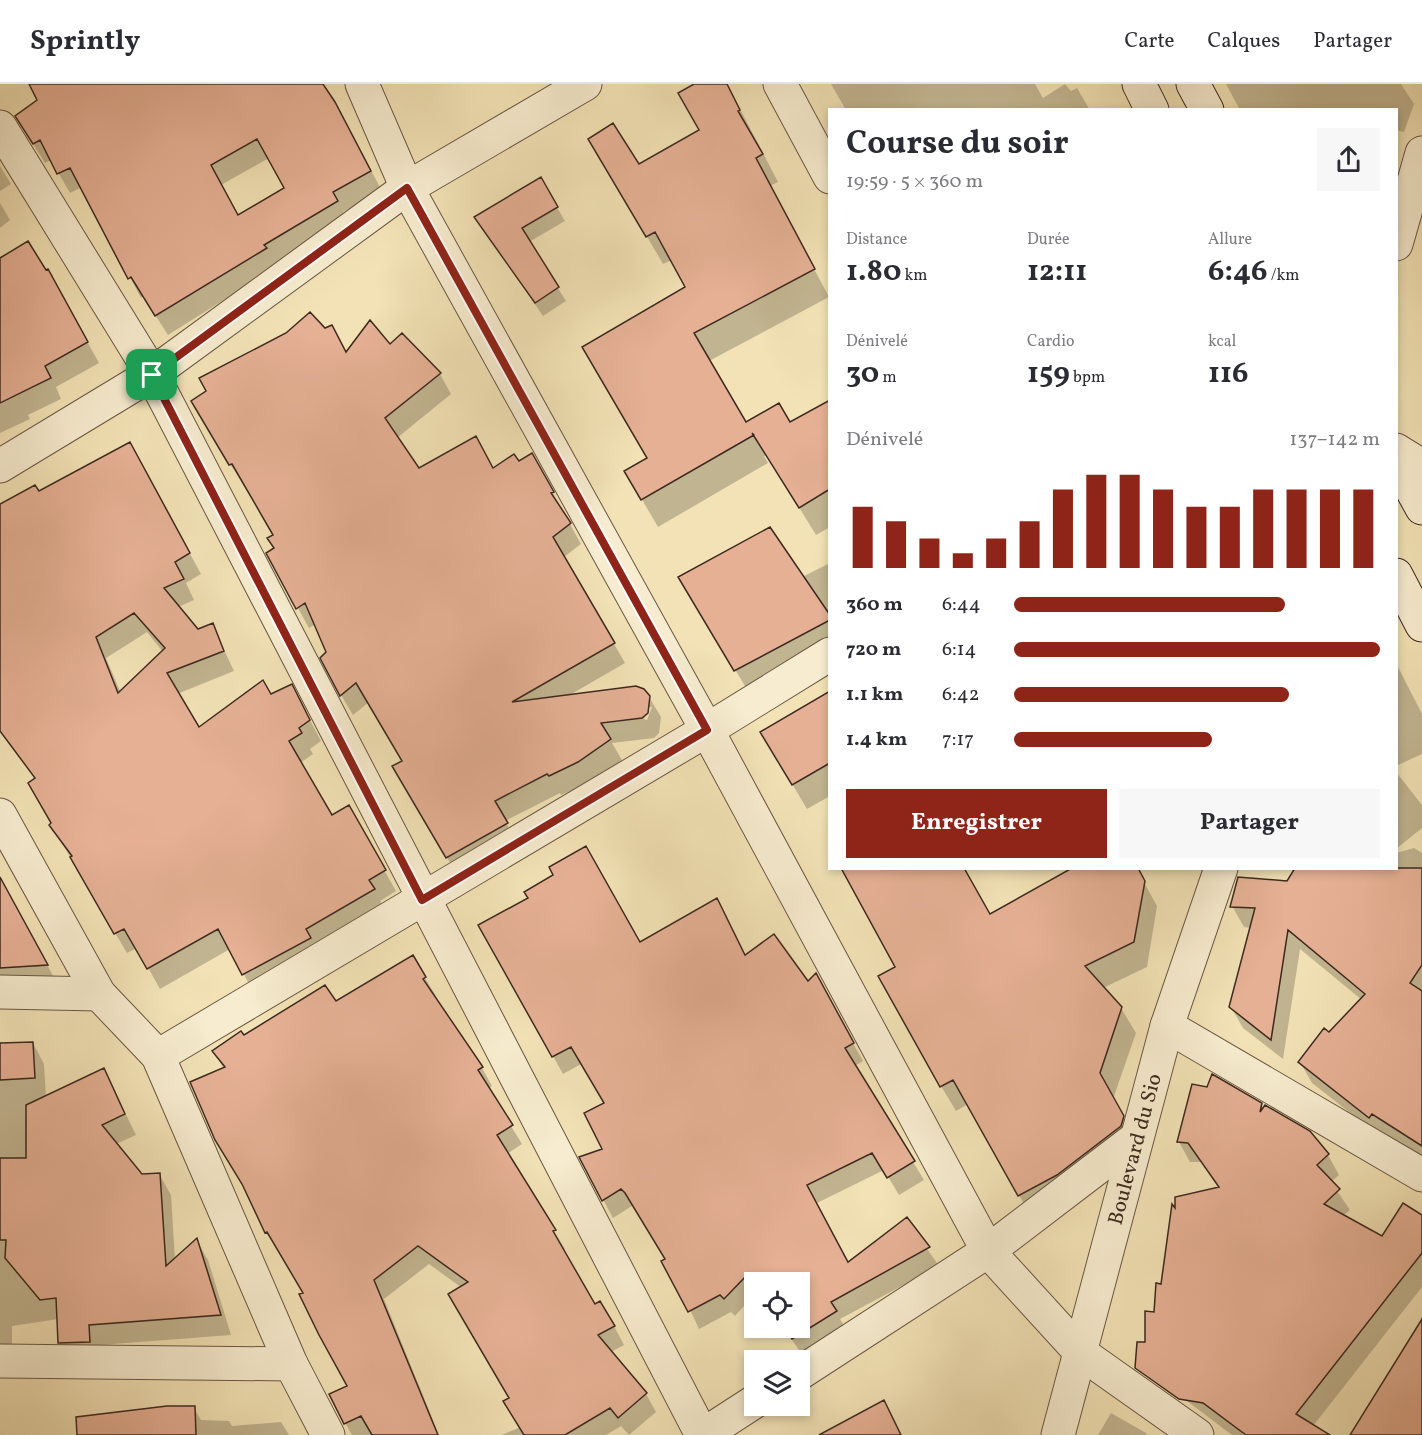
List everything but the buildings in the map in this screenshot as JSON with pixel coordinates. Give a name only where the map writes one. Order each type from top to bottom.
[{"type":"street","points":[[362,84],[407,188],[707,730],[988,1251],[1081,1353],[1197,1435]]},
{"type":"street","points":[[0,466],[152,375],[407,188],[585,84]]},
{"type":"street","points":[[780,84],[828,173]]},
{"type":"street","points":[[1139,84],[1151,108]]},
{"type":"street","points":[[1193,84],[1206,108]]},
{"type":"street","points":[[0,127],[152,375],[422,900],[703,1435],[744,1408]]},
{"type":"street","points":[[1398,237],[1422,153]]},
{"type":"street","points":[[1398,451],[1422,466]]},
{"type":"street","points":[[1398,465],[1422,508]]},
{"type":"street","points":[[1398,579],[1422,625]]},
{"type":"street","points":[[158,1056],[707,730],[828,655]]},
{"type":"street","points":[[0,815],[99,994],[158,1056],[291,1364],[328,1435]]},
{"type":"street","name":"Boulevard du Sio","points":[[1058,1435],[1135,1139],[1167,1026],[1217,872]]},
{"type":"street","points":[[0,992],[99,994]]},
{"type":"street","points":[[1167,1026],[1422,1174]]},
{"type":"street","points":[[810,1367],[988,1251],[1135,1139]]},
{"type":"street","points":[[0,1361],[291,1364]]},
{"type":"route","points":[[407,188],[707,730],[422,900],[152,375],[407,188]]}]
